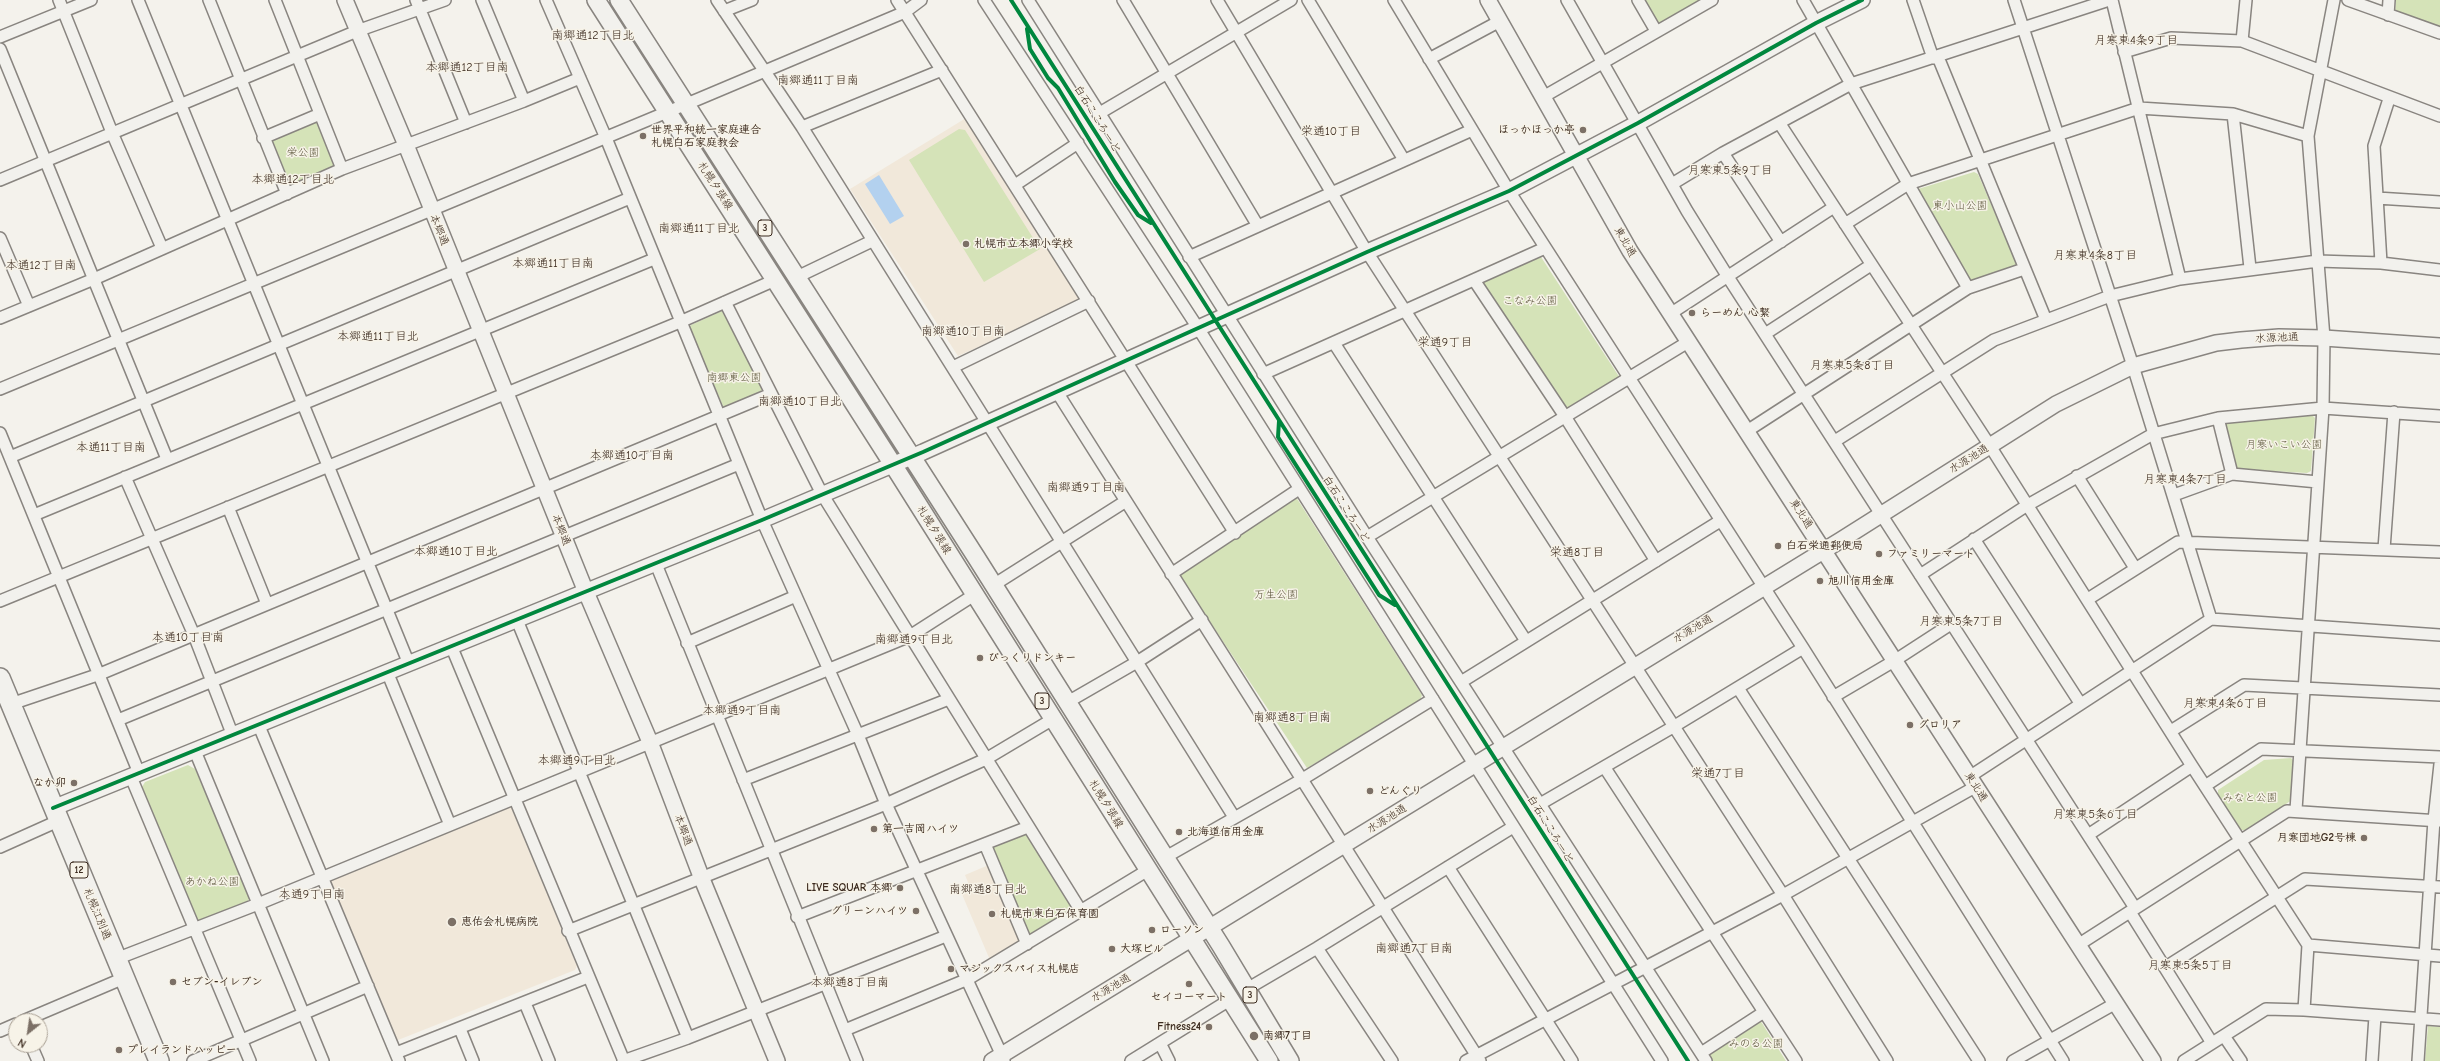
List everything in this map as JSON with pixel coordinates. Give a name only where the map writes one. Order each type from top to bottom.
[{"type":"highway","name":"札幌江別通","points":[[0,678],[7,703],[56,815],[159,1061]]},
{"type":"main road","name":"札幌夕張線","points":[[596,0],[892,463],[1191,939],[1231,999],[1268,1061]]},
{"type":"main road","name":"札幌夕張線","points":[[620,0],[911,456],[1208,930],[1247,989],[1290,1061]]},
{"type":"street","points":[[59,0],[113,135],[162,248]]},
{"type":"street","points":[[0,37],[91,0]]},
{"type":"street","points":[[138,0],[409,664]]},
{"type":"street","points":[[209,0],[286,194]]},
{"type":"street","points":[[275,0],[342,169]]},
{"type":"street","name":"本郷通","points":[[345,0],[406,145],[430,210],[456,270],[586,592],[650,742],[702,879],[755,1011],[777,1061]]},
{"type":"street","points":[[0,180],[113,135],[180,103],[418,5],[445,0]]},
{"type":"street","points":[[482,0],[524,101]]},
{"type":"street","points":[[546,0],[606,138],[654,259],[762,520],[858,734],[886,804],[916,871],[968,979],[1000,1059]]},
{"type":"street","points":[[718,0],[802,127],[1234,817]]},
{"type":"street","points":[[724,11],[752,0]]},
{"type":"street","points":[[898,0],[1128,361],[1235,533]]},
{"type":"street","points":[[0,389],[254,282],[606,138],[905,12],[921,0]]},
{"type":"street","points":[[984,0],[1078,143],[1203,326],[1299,489],[1433,699],[1479,761],[1513,827],[1619,982],[1662,1061]]},
{"type":"street","points":[[1028,0],[1225,317],[1502,748],[1540,804],[1644,968],[1704,1057],[1764,1012]]},
{"type":"street","points":[[1123,0],[1258,226]]},
{"type":"street","points":[[1217,0],[1366,252],[1405,310],[1590,600],[1783,895],[1887,1061]]},
{"type":"street","points":[[1098,114],[1291,0]]},
{"type":"street","points":[[1308,0],[1404,160]]},
{"type":"street","points":[[1394,0],[1509,191],[1803,648],[2062,1061]]},
{"type":"street","name":"東北通","points":[[1488,0],[1630,251],[2153,1061]]},
{"type":"street","points":[[1567,0],[1604,62],[1672,184],[1728,277],[1835,440],[1951,624],[2088,835],[2212,1043]]},
{"type":"street","points":[[1638,0],[1656,31]]},
{"type":"street","points":[[1543,97],[1712,0]]},
{"type":"street","points":[[1803,0],[1968,288]]},
{"type":"street","points":[[0,847],[56,815],[135,775],[452,648],[762,520],[988,423],[1128,361],[1366,252],[1509,191],[1638,123],[1816,22],[1862,0]]},
{"type":"street","points":[[1913,0],[2046,320]]},
{"type":"street","points":[[2014,0],[2133,366],[2212,619]]},
{"type":"street","points":[[1672,184],[1723,153],[1780,124],[1851,84],[1936,58],[2023,27],[2111,0],[2139,108],[2180,279]]},
{"type":"street","points":[[2242,41],[2246,0]]},
{"type":"street","points":[[2296,810],[2323,408],[2324,338],[2308,136],[2334,0]]},
{"type":"street","points":[[2348,0],[2440,33]]},
{"type":"street","points":[[2388,15],[2389,0]]},
{"type":"street","points":[[418,5],[466,123]]},
{"type":"street","points":[[1429,59],[1500,21]]},
{"type":"street","points":[[2124,52],[2171,38],[2242,41],[2389,99],[2440,116]]},
{"type":"street","points":[[0,49],[167,459]]},
{"type":"street","points":[[802,127],[942,70]]},
{"type":"street","points":[[0,318],[94,279],[342,169],[524,101],[580,78]]},
{"type":"street","points":[[2381,263],[2374,146],[2389,99]]},
{"type":"street","points":[[1845,224],[1908,184],[1981,162],[2139,108],[2232,114],[2308,136]]},
{"type":"street","points":[[263,138],[320,114]]},
{"type":"street","points":[[2232,114],[2250,268]]},
{"type":"street","points":[[1780,124],[1990,446],[2026,506],[2088,599],[2192,766],[2278,896],[2308,945],[2304,1010]]},
{"type":"street","points":[[1189,257],[1472,130]]},
{"type":"street","points":[[1015,185],[1078,143]]},
{"type":"street","points":[[1723,153],[1781,242]]},
{"type":"street","points":[[10,456],[630,198]]},
{"type":"street","points":[[2377,198],[2440,202]]},
{"type":"street","points":[[1670,314],[1834,207]]},
{"type":"street","points":[[0,238],[29,306]]},
{"type":"street","points":[[797,277],[872,241]]},
{"type":"street","points":[[1263,374],[1546,248]]},
{"type":"street","points":[[34,515],[654,259]]},
{"type":"street","points":[[1835,440],[1994,340],[2110,296],[2180,279],[2250,268],[2318,261],[2381,263],[2440,270]]},
{"type":"street","points":[[1765,334],[1871,265]]},
{"type":"street","points":[[1747,431],[1910,324],[1968,288],[2024,269]]},
{"type":"street","points":[[0,601],[680,322],[775,280]]},
{"type":"street","points":[[1474,280],[1564,415],[1656,561]]},
{"type":"street","points":[[953,367],[1089,301]]},
{"type":"street","points":[[725,302],[822,494],[1081,911]]},
{"type":"street","name":"水源池通","points":[[1000,1059],[1479,761],[1824,550],[2056,404],[2133,366],[2216,344],[2241,340],[2279,337],[2324,338],[2440,346]]},
{"type":"street","points":[[1367,537],[1564,415],[1630,378],[1688,342]]},
{"type":"street","points":[[1334,343],[1431,496],[1526,641]]},
{"type":"street","points":[[1056,392],[1171,574],[1202,620],[1474,1059],[1546,1019],[1783,895],[1913,823],[1972,782],[2025,738],[2212,619],[2308,624],[2440,635]]},
{"type":"street","points":[[7,703],[100,674],[771,394]]},
{"type":"street","points":[[1920,575],[2026,506],[2154,434],[2218,418],[2323,408],[2440,416]]},
{"type":"street","points":[[2384,549],[2394,412]]},
{"type":"street","points":[[2218,418],[2232,474]]},
{"type":"street","points":[[0,433],[100,674],[118,720],[135,775],[194,928],[250,1061]]},
{"type":"street","points":[[118,720],[739,464]]},
{"type":"street","points":[[2174,495],[2232,474],[2318,482]]},
{"type":"street","points":[[2077,476],[2135,568]]},
{"type":"street","points":[[125,477],[194,635],[233,736]]},
{"type":"street","points":[[1171,574],[1235,533],[1299,489]]},
{"type":"street","points":[[992,586],[1126,501]]},
{"type":"street","points":[[228,507],[267,604]]},
{"type":"street","points":[[1461,682],[1590,600],[1720,521]]},
{"type":"street","points":[[1974,539],[2080,703]]},
{"type":"street","points":[[2088,599],[2178,542],[2440,552]]},
{"type":"street","points":[[656,564],[797,917],[857,1061]]},
{"type":"street","points":[[116,959],[258,904],[910,636],[974,595]]},
{"type":"street","points":[[687,643],[796,596]]},
{"type":"street","points":[[517,620],[688,1038]]},
{"type":"street","points":[[1066,703],[1137,662],[1202,620]]},
{"type":"street","points":[[1833,697],[1894,661],[1951,624]]},
{"type":"street","points":[[452,648],[568,930],[624,1061],[688,1038],[946,936]]},
{"type":"street","points":[[1540,804],[1605,768],[1803,648]]},
{"type":"street","points":[[388,674],[450,825]]},
{"type":"street","points":[[2171,731],[2244,685],[2440,695]]},
{"type":"street","points":[[1738,688],[1979,1061]]},
{"type":"street","points":[[743,780],[949,699]]},
{"type":"street","points":[[1164,858],[1301,780],[1433,699]]},
{"type":"street","points":[[568,930],[702,879],[886,804],[986,759],[1053,719]]},
{"type":"street","points":[[259,726],[398,1057],[460,1029],[588,977]]},
{"type":"street","points":[[2205,786],[2260,749],[2440,757]]},
{"type":"street","points":[[195,751],[323,1061]]},
{"type":"street","points":[[2418,1061],[2425,955],[2435,887],[2440,764]]},
{"type":"street","points":[[2088,835],[2192,766]]},
{"type":"street","points":[[1605,768],[1796,1061]]},
{"type":"street","points":[[2078,945],[2287,811],[2296,810],[2437,820]]},
{"type":"street","points":[[797,917],[1028,827]]},
{"type":"street","points":[[1247,989],[1317,948],[1513,827]]},
{"type":"street","points":[[985,844],[1027,944]]},
{"type":"street","points":[[1448,867],[1572,1061]]},
{"type":"street","points":[[844,1030],[968,979],[1148,870]]},
{"type":"street","points":[[2166,967],[2305,879],[2435,887]]},
{"type":"street","points":[[2308,945],[2440,956]]},
{"type":"street","points":[[1317,948],[1392,1061]]},
{"type":"street","points":[[42,1013],[124,978]]},
{"type":"street","points":[[193,1061],[368,986]]},
{"type":"street","points":[[1131,1061],[1231,999]]},
{"type":"street","points":[[525,1003],[549,1061]]},
{"type":"street","points":[[2013,1061],[2116,1003]]},
{"type":"street","points":[[2184,1061],[2266,1009],[2304,1010],[2440,1020]]},
{"type":"street","points":[[2372,1061],[2375,1016]]},
{"type":"street","points":[[460,1029],[473,1061]]},
{"type":"street","points":[[2224,1036],[2241,1061]]},
{"type":"street","points":[[1160,1043],[1169,1061]]},
{"type":"shaded area","name":"札幌市立本郷小学校","points":[[966,118],[1080,299],[1079,302],[958,356],[850,189]]},
{"type":"shaded area","name":"恵佑会札幌病院","points":[[510,805],[577,966],[575,970],[398,1040],[394,1038],[328,879]]},
{"type":"shaded area","name":"札幌市東白石保育園","points":[[991,864],[1023,939],[990,960],[961,892],[970,887],[965,875]]},
{"type":"green space","points":[[1644,0],[1703,0],[1659,24],[1655,22]]},
{"type":"green space","points":[[2396,0],[2440,0],[2440,29],[2395,13]]},
{"type":"green space","name":"栄公園","points":[[315,122],[318,124],[335,163],[333,168],[293,185],[289,183],[272,142],[273,138]]},
{"type":"green space","points":[[959,129],[965,130],[1040,249],[984,282],[909,160]]},
{"type":"green space","name":"東小山公園","points":[[1974,172],[1978,174],[2017,265],[1973,282],[1970,281],[1918,189]]},
{"type":"green space","name":"こなみ公園","points":[[1541,257],[1620,378],[1568,408],[1565,408],[1481,283]]},
{"type":"green space","name":"南郷東公園","points":[[722,311],[762,388],[761,391],[724,408],[689,328],[691,325]]},
{"type":"green space","name":"月寒いこい公園","points":[[2311,414],[2315,418],[2311,471],[2307,473],[2238,469],[2235,466],[2225,424],[2227,421]]},
{"type":"green space","name":"万生公園","points":[[1296,497],[1422,695],[1420,701],[1307,768],[1179,575]]},
{"type":"green space","name":"みなと公園","points":[[2291,758],[2295,762],[2292,800],[2246,830],[2241,830],[2218,795],[2218,790],[2264,760]]},
{"type":"green space","name":"あかね公園","points":[[188,765],[195,769],[250,897],[247,902],[199,921],[196,919],[142,787],[145,782]]},
{"type":"green space","points":[[1024,833],[1028,836],[1073,908],[1072,915],[1031,938],[992,850],[993,846]]},
{"type":"green space","name":"みのる公園","points":[[1760,1020],[1786,1061],[1712,1061],[1708,1054]]},
{"type":"green space","points":[[2428,1026],[2440,1027],[2440,1061],[2425,1061]]},
{"type":"water","points":[[879,175],[904,216],[890,224],[865,184]]},
{"type":"cycle path","name":"白石こころーど","points":[[1011,0],[1688,1061]]},
{"type":"cycle path","points":[[53,808],[762,520],[923,452],[1367,252],[1509,191],[1638,123],[1816,23],[1862,0]]},
{"type":"cycle path","points":[[1027,29],[1030,49],[1048,78],[1058,88],[1115,182],[1138,215],[1151,223]]},
{"type":"cycle path","points":[[1279,421],[1278,437],[1379,595],[1395,605]]},
{"type":"place","name":"ほっかほっか亭","points":[[1583,130]]},
{"type":"place","name":"世界平和統一家庭連合 札幌白石家庭教会","points":[[643,136]]},
{"type":"place","name":"札幌市立本郷小学校","points":[[966,244]]},
{"type":"place","name":"らーめん 心繋","points":[[1692,313]]},
{"type":"place","name":"白石栄通郵便局","points":[[1778,546]]},
{"type":"place","name":"ファミリーマート","points":[[1879,554]]},
{"type":"place","name":"旭川信用金庫","points":[[1820,581]]},
{"type":"place","name":"びっくりドンキー","points":[[980,658]]},
{"type":"place","name":"グロリア","points":[[1910,725]]},
{"type":"place","name":"なか卯","points":[[74,783]]},
{"type":"place","name":"どんぐり","points":[[1370,791]]},
{"type":"place","name":"第一吉岡ハイツ","points":[[874,829]]},
{"type":"place","name":"北海道信用金庫","points":[[1179,832]]},
{"type":"place","name":"月寒団地G2号棟","points":[[2364,838]]},
{"type":"place","name":"LIVE SQUAR 本郷","points":[[900,888]]},
{"type":"place","name":"グリーンハイツ","points":[[916,911]]},
{"type":"place","name":"札幌市東白石保育園","points":[[992,914]]},
{"type":"place","name":"恵佑会札幌病院","points":[[452,922]]},
{"type":"place","name":"ローソン","points":[[1152,930]]},
{"type":"place","name":"大塚ビル","points":[[1112,949]]},
{"type":"place","name":"マジックスパイス札幌店","points":[[951,969]]},
{"type":"place","name":"セブン-イレブン","points":[[173,982]]},
{"type":"place","name":"セイコーマート","points":[[1189,984]]},
{"type":"place","name":"Fitness24","points":[[1209,1027]]},
{"type":"place","name":"南郷7丁目","points":[[1254,1036]]},
{"type":"place","name":"プレイランドハッピー","points":[[119,1050]]},
{"type":"district","name":"南郷通12丁目北","points":[[593,36]]},
{"type":"district","name":"月寒東4条9丁目","points":[[2136,41]]},
{"type":"district","name":"本郷通12丁目南","points":[[467,68]]},
{"type":"district","name":"南郷通11丁目南","points":[[818,81]]},
{"type":"district","name":"栄通10丁目","points":[[1331,132]]},
{"type":"district","name":"月寒東5条9丁目","points":[[1730,171]]},
{"type":"district","name":"本郷通12丁目北","points":[[293,180]]},
{"type":"district","name":"南郷通11丁目北","points":[[699,229]]},
{"type":"district","name":"月寒東4条8丁目","points":[[2095,256]]},
{"type":"district","name":"本郷通11丁目南","points":[[553,264]]},
{"type":"district","name":"本通12丁目南","points":[[41,266]]},
{"type":"district","name":"南郷通10丁目南","points":[[963,332]]},
{"type":"district","name":"本郷通11丁目北","points":[[378,337]]},
{"type":"district","name":"栄通9丁目","points":[[1445,343]]},
{"type":"district","name":"月寒東5条8丁目","points":[[1852,366]]},
{"type":"district","name":"南郷通10丁目北","points":[[800,402]]},
{"type":"district","name":"本通11丁目南","points":[[111,448]]},
{"type":"district","name":"本郷通10丁目南","points":[[632,456]]},
{"type":"district","name":"月寒東4条7丁目","points":[[2185,480]]},
{"type":"district","name":"南郷通9丁目南","points":[[1086,488]]},
{"type":"district","name":"本郷通10丁目北","points":[[456,552]]},
{"type":"district","name":"栄通8丁目","points":[[1577,553]]},
{"type":"district","name":"月寒東5条7丁目","points":[[1961,622]]},
{"type":"district","name":"本通10丁目南","points":[[188,638]]},
{"type":"district","name":"南郷通9丁目北","points":[[914,640]]},
{"type":"district","name":"月寒東4条6丁目","points":[[2225,704]]},
{"type":"district","name":"本郷通9丁目南","points":[[742,711]]},
{"type":"district","name":"南郷通8丁目南","points":[[1292,718]]},
{"type":"district","name":"本郷通9丁目北","points":[[577,761]]},
{"type":"district","name":"栄通7丁目","points":[[1718,774]]},
{"type":"district","name":"月寒東5条6丁目","points":[[2095,815]]},
{"type":"district","name":"南郷通8丁目北","points":[[988,890]]},
{"type":"district","name":"本通9丁目南","points":[[312,895]]},
{"type":"district","name":"南郷通7丁目南","points":[[1414,949]]},
{"type":"district","name":"月寒東5条5丁目","points":[[2190,966]]},
{"type":"district","name":"本郷通8丁目南","points":[[850,983]]}]
